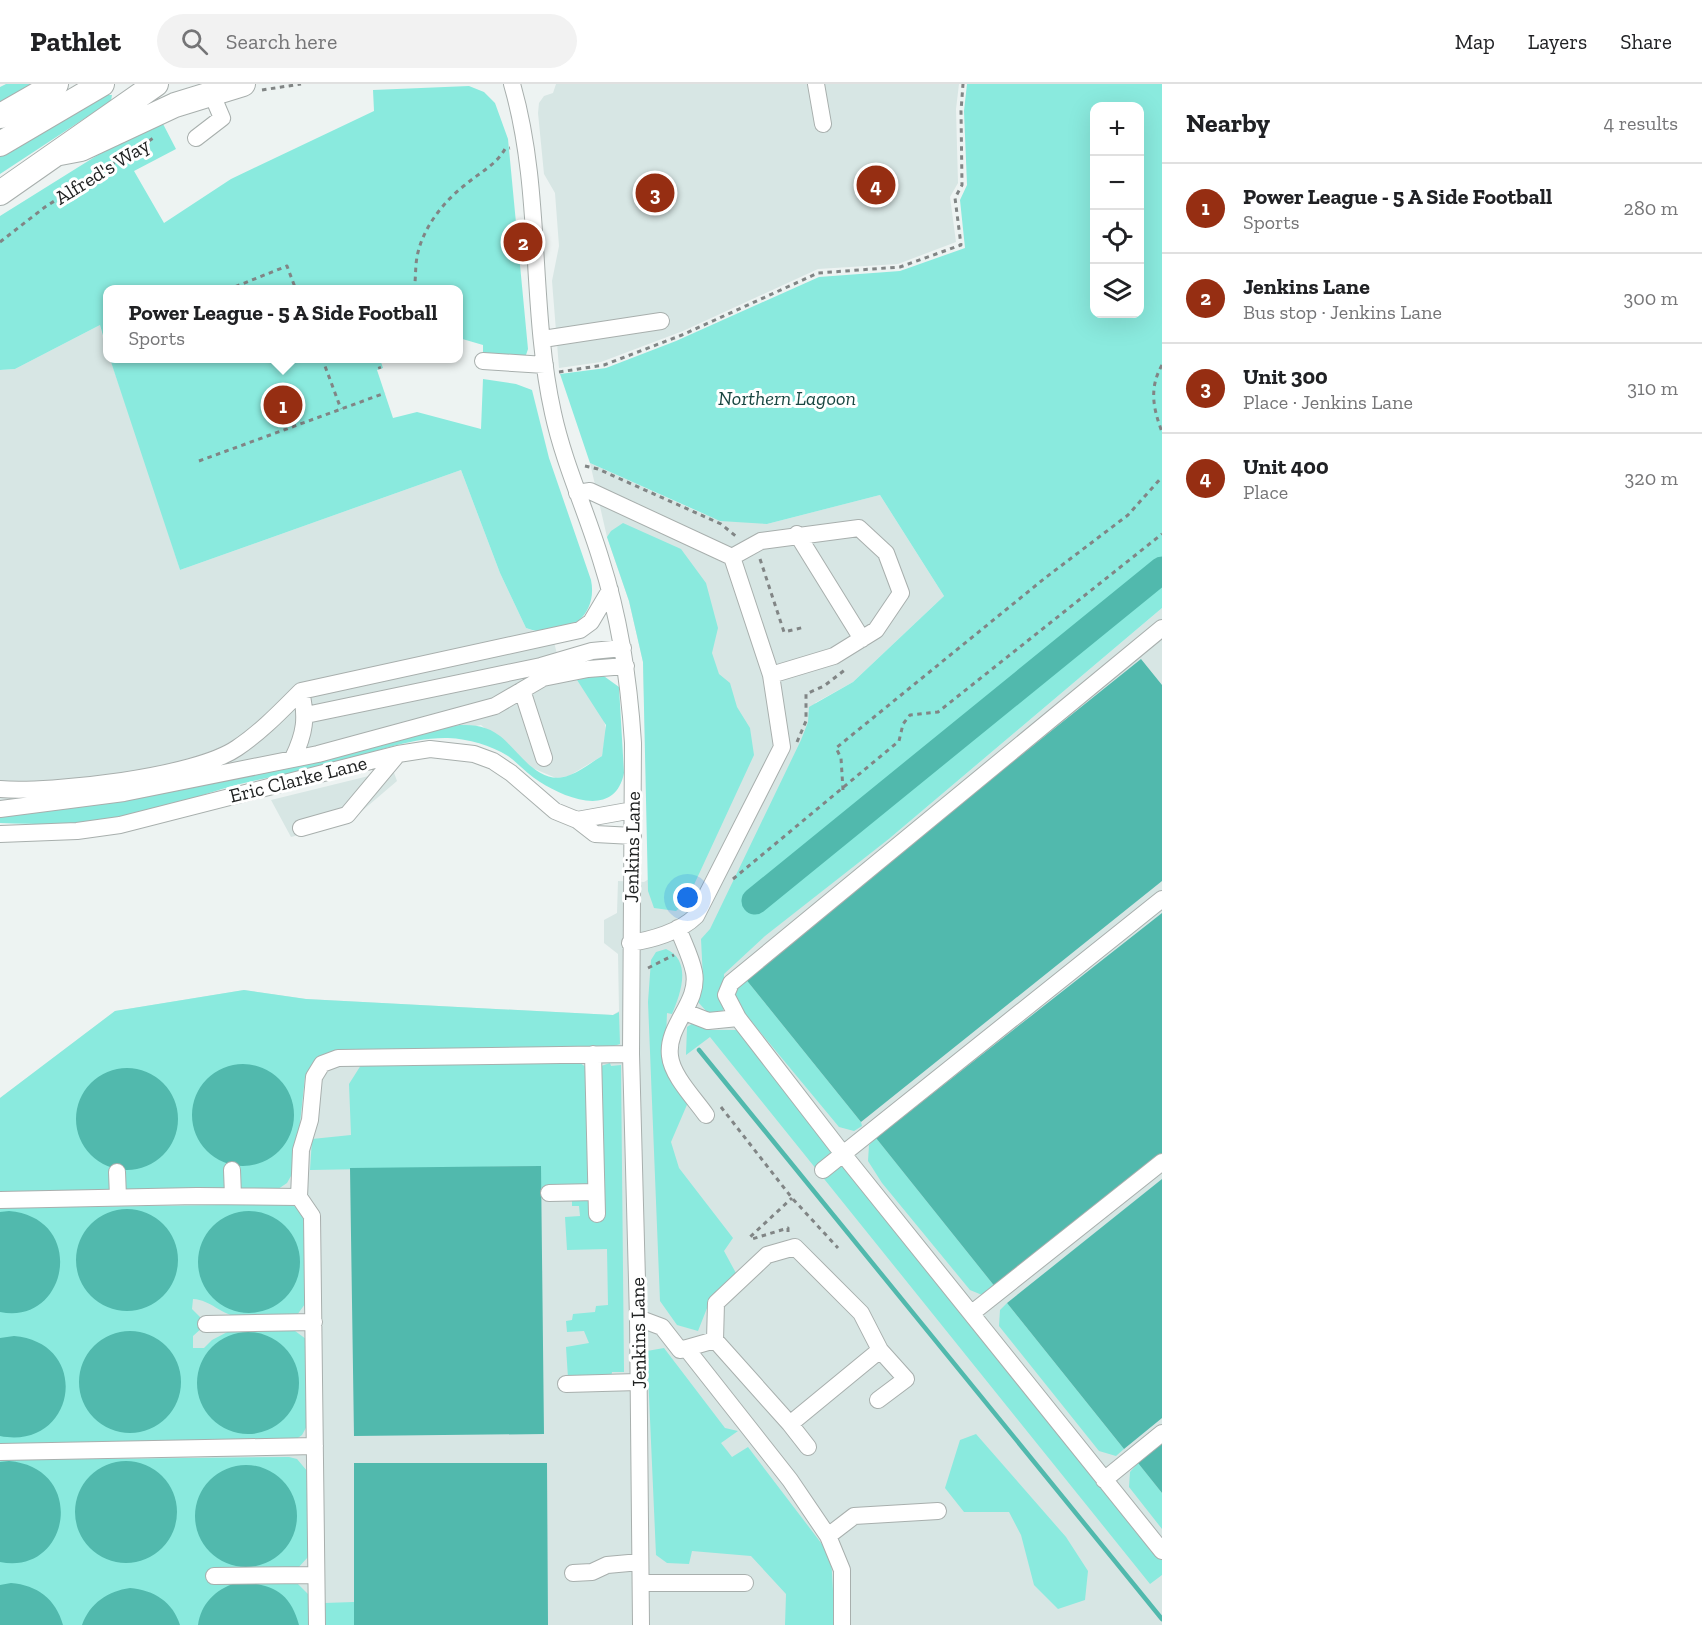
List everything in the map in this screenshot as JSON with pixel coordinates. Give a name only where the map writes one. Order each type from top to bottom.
[{"type":"highway","points":[[0,116],[56,84]]},
{"type":"highway","points":[[0,144],[102,84]]},
{"type":"highway","points":[[0,193],[156,84]]},
{"type":"highway","points":[[60,153],[81,149],[175,105],[243,84]]},
{"type":"street","name":"Jenkins Lane","points":[[512,84],[527,146],[545,365],[553,413],[610,590],[626,666],[633,743],[631,1054],[638,1318],[641,1625]]},
{"type":"street","points":[[816,84],[823,124]]},
{"type":"street","points":[[196,138],[222,118],[211,92]]},
{"type":"street","points":[[543,339],[661,321]]},
{"type":"street","points":[[483,361],[545,365]]},
{"type":"street","points":[[577,493],[590,491],[732,557],[771,675],[782,747],[696,916],[678,928],[647,940],[630,943]]},
{"type":"street","points":[[732,557],[760,541],[797,534],[859,528],[886,553],[901,593],[876,630],[862,639],[834,656],[771,675]]},
{"type":"street","points":[[797,534],[862,639]]},
{"type":"street","points":[[0,789],[95,784],[214,760],[236,749],[275,718],[302,690],[580,630],[591,622],[610,590]]},
{"type":"street","points":[[1162,628],[731,982],[726,995],[738,1018],[843,1154],[1162,1551]]},
{"type":"street","points":[[306,715],[541,666],[592,651],[623,648]]},
{"type":"street","points":[[0,809],[124,794],[318,754],[495,706],[543,678],[588,669],[626,666]]},
{"type":"street","points":[[293,758],[299,746],[306,715],[302,690]]},
{"type":"street","points":[[522,690],[544,758]]},
{"type":"street","name":"Eric Clarke Lane","points":[[0,834],[77,831],[120,825],[398,754],[430,749],[474,754],[493,761],[555,811],[577,820],[595,834],[633,836]]},
{"type":"street","points":[[301,828],[347,814],[398,754]]},
{"type":"street","points":[[577,820],[633,810]]},
{"type":"street","points":[[823,1170],[1162,899]]},
{"type":"street","points":[[678,928],[695,974],[692,996],[675,1027],[670,1056],[676,1070],[712,1109]]},
{"type":"street","points":[[685,1012],[708,1021],[738,1018]]},
{"type":"street","points":[[593,1054],[597,1214]]},
{"type":"street","points":[[317,1625],[312,1216],[299,1197],[301,1149],[310,1120],[314,1077],[322,1064],[338,1058],[631,1054]]},
{"type":"street","points":[[972,1313],[1162,1162]]},
{"type":"street","points":[[232,1170],[233,1196]]},
{"type":"street","points":[[117,1172],[118,1197]]},
{"type":"street","points":[[549,1194],[596,1192]]},
{"type":"street","points":[[0,1200],[118,1197],[299,1197]]},
{"type":"street","points":[[808,1447],[714,1340],[716,1303],[767,1255],[795,1247],[861,1313],[880,1350],[906,1379],[878,1400]]},
{"type":"street","points":[[638,1318],[662,1327],[680,1350],[714,1340]]},
{"type":"street","points":[[206,1324],[314,1322]]},
{"type":"street","points":[[686,1348],[790,1480],[828,1536],[842,1570],[842,1625]]},
{"type":"street","points":[[790,1424],[880,1350]]},
{"type":"street","points":[[566,1384],[638,1382]]},
{"type":"street","points":[[1104,1480],[1162,1433]]},
{"type":"street","points":[[0,1452],[315,1446]]},
{"type":"street","points":[[828,1536],[854,1516],[938,1511]]},
{"type":"street","points":[[573,1573],[592,1572],[607,1564],[640,1562]]},
{"type":"street","points":[[214,1576],[316,1575]]},
{"type":"street","points":[[641,1583],[745,1583]]},
{"type":"path","points":[[566,370],[604,365],[682,335],[818,273],[900,267],[961,245],[955,198],[963,185],[961,111],[963,84]]},
{"type":"path","name":"Alfred's Way","points":[[0,242],[45,207],[162,133]]},
{"type":"path","points":[[414,285],[417,256],[430,226],[448,199],[476,176],[497,163],[505,149],[515,147]]},
{"type":"path","points":[[240,285],[287,266],[294,285]]},
{"type":"path","points":[[324,363],[341,409]]},
{"type":"path","points":[[378,363],[380,369]]},
{"type":"path","points":[[1162,365],[1154,379],[1153,394],[1155,413],[1162,432]]},
{"type":"path","points":[[199,461],[385,393]]},
{"type":"path","points":[[843,790],[841,758],[836,748],[1045,578],[1128,515],[1162,477]]},
{"type":"path","points":[[730,881],[843,790],[899,741],[903,724],[910,715],[938,712],[1162,534]]},
{"type":"path","points":[[712,1109],[838,1248]]},
{"type":"path","points":[[781,1236],[789,1231],[788,1228],[752,1239],[750,1237],[792,1198]]},
{"type":"shaded area","points":[[556,84],[959,84],[956,109],[958,183],[950,197],[956,242],[898,264],[818,269],[683,331],[601,362],[559,368],[552,281],[559,246],[555,193],[544,174],[538,113],[539,103],[544,96],[553,93]]},
{"type":"shaded area","points":[[100,325],[103,339],[103,363],[111,363],[180,570],[461,470],[500,573],[526,628],[553,638],[559,662],[577,680],[604,719],[606,731],[602,756],[569,776],[556,778],[530,767],[481,725],[0,815],[0,370],[15,369]]},
{"type":"shaded area","points":[[590,463],[703,514],[767,524],[880,495],[944,596],[853,682],[815,703],[890,838],[1162,608],[1162,1625],[0,1625],[0,1098],[115,1011],[244,990],[306,999],[613,1015],[619,1011],[618,954],[604,943],[604,920],[617,913],[618,881],[644,882],[649,879],[643,662],[629,601],[607,537]]},
{"type":"shaded area","points":[[1141,659],[1162,685],[1162,881],[861,1122],[744,977]]},
{"type":"shaded area","points":[[393,770],[397,781],[349,822],[291,837],[271,800]]},
{"type":"shaded area","points":[[1162,913],[1162,1154],[996,1288],[876,1138]]},
{"type":"shaded area","points":[[243,1064],[263,1068],[279,1079],[290,1095],[294,1115],[290,1135],[279,1151],[263,1162],[243,1166],[223,1162],[207,1151],[196,1135],[192,1115],[196,1095],[207,1079],[223,1068]]},
{"type":"shaded area","points":[[127,1068],[147,1072],[163,1083],[174,1099],[178,1119],[174,1139],[163,1155],[147,1166],[127,1170],[107,1166],[91,1155],[80,1139],[76,1119],[80,1099],[91,1083],[107,1072]]},
{"type":"shaded area","points":[[541,1166],[544,1434],[354,1436],[350,1168]]},
{"type":"shaded area","points":[[1162,1179],[1162,1418],[1124,1449],[1007,1303]]},
{"type":"shaded area","points":[[127,1209],[147,1213],[163,1224],[174,1240],[178,1260],[174,1280],[163,1296],[147,1307],[127,1311],[107,1307],[91,1296],[80,1280],[76,1260],[80,1240],[91,1224],[107,1213]]},
{"type":"shaded area","points":[[9,1211],[34,1218],[50,1232],[59,1250],[60,1269],[54,1288],[41,1303],[23,1312],[0,1312],[0,1212]]},
{"type":"shaded area","points":[[249,1211],[269,1215],[285,1226],[296,1242],[300,1262],[296,1282],[285,1298],[269,1309],[249,1313],[229,1309],[213,1298],[202,1282],[198,1262],[202,1242],[213,1226],[229,1215]]},
{"type":"shaded area","points":[[130,1331],[150,1335],[166,1346],[177,1362],[181,1382],[177,1402],[166,1418],[150,1429],[130,1433],[110,1429],[94,1418],[83,1402],[79,1382],[83,1362],[94,1346],[110,1335]]},
{"type":"shaded area","points":[[248,1332],[268,1336],[284,1347],[295,1363],[299,1383],[295,1403],[284,1419],[268,1430],[248,1434],[228,1430],[212,1419],[201,1403],[197,1383],[201,1363],[212,1347],[228,1336]]},
{"type":"shaded area","points":[[14,1336],[39,1343],[56,1357],[64,1375],[65,1394],[59,1413],[45,1428],[26,1436],[0,1436],[0,1338]]},
{"type":"shaded area","points":[[1162,1443],[1162,1493],[1138,1463]]},
{"type":"shaded area","points":[[9,1461],[34,1468],[51,1482],[59,1500],[60,1519],[54,1538],[42,1553],[24,1562],[0,1562],[0,1462]]},
{"type":"shaded area","points":[[126,1461],[146,1465],[162,1476],[173,1492],[177,1512],[173,1532],[162,1548],[146,1559],[126,1563],[106,1559],[90,1548],[79,1532],[75,1512],[79,1492],[90,1476],[106,1465]]},
{"type":"shaded area","points":[[354,1463],[547,1463],[548,1625],[354,1625]]},
{"type":"shaded area","points":[[246,1465],[266,1469],[282,1480],[293,1496],[297,1516],[293,1536],[282,1552],[266,1563],[246,1567],[226,1563],[210,1552],[199,1536],[195,1516],[199,1496],[210,1480],[226,1469]]},
{"type":"shaded area","points":[[11,1583],[29,1587],[44,1595],[56,1608],[63,1625],[0,1625],[0,1585]]},
{"type":"shaded area","points":[[235,1583],[258,1584],[276,1590],[290,1604],[299,1625],[198,1625],[202,1611],[210,1599]]},
{"type":"shaded area","points":[[130,1588],[147,1591],[161,1599],[173,1610],[180,1625],[82,1625],[90,1610],[101,1599],[114,1592]]},
{"type":"green space","points":[[6,84],[34,84],[0,104],[0,87]]},
{"type":"green space","name":"Northern Lagoon","points":[[967,84],[1162,84],[1162,608],[890,838],[765,936],[724,974],[723,1016],[708,1013],[698,1002],[703,979],[701,939],[710,929],[801,740],[808,722],[809,707],[853,682],[944,596],[880,495],[767,524],[720,521],[590,463],[560,374],[606,368],[676,341],[819,277],[900,271],[965,248],[960,200],[967,185],[964,111]]},
{"type":"green space","points":[[469,86],[484,92],[495,103],[508,139],[528,349],[525,358],[483,356],[483,345],[463,339],[463,285],[103,285],[103,336],[100,325],[15,369],[0,370],[0,216],[117,143],[161,120],[176,149],[134,171],[164,223],[231,179],[374,111],[373,90]]},
{"type":"green space","points":[[103,95],[112,95],[111,101],[0,174],[0,155]]},
{"type":"green space","points":[[111,363],[381,363],[383,368],[377,370],[393,418],[417,412],[481,429],[483,379],[516,384],[532,390],[549,458],[591,580],[592,594],[589,606],[575,624],[552,632],[539,632],[526,628],[500,573],[461,470],[180,570]]},
{"type":"green space","points":[[623,523],[681,549],[706,583],[718,628],[712,653],[719,674],[730,683],[737,707],[750,728],[754,755],[686,902],[676,911],[654,908],[648,891],[643,662],[629,601],[607,537],[611,531]]},
{"type":"green space","points":[[601,674],[619,687],[624,773],[619,787],[611,796],[601,800],[589,801],[563,794],[531,776],[501,752],[471,741],[448,738],[401,744],[324,766],[235,785],[126,819],[71,824],[0,823],[0,815],[460,725],[471,725],[490,730],[500,736],[530,766],[539,772],[559,778],[582,769],[602,756],[606,725],[577,680]]},
{"type":"green space","points":[[666,949],[674,954],[679,962],[682,979],[672,1014],[667,1013],[665,1062],[689,1100],[671,1142],[679,1168],[733,1238],[724,1251],[737,1275],[711,1298],[698,1331],[677,1325],[660,1301],[648,1002],[651,960],[656,952]]},
{"type":"green space","points":[[744,977],[862,1126],[854,1131],[839,1127],[736,1003],[735,988]]},
{"type":"green space","points":[[244,990],[306,999],[613,1015],[619,1012],[620,1044],[608,1048],[352,1049],[322,1055],[305,1077],[295,1169],[287,1183],[278,1189],[0,1192],[0,1098],[115,1011]]},
{"type":"green space","points":[[693,1023],[712,1030],[741,1030],[1162,1555],[1162,1575],[1150,1584],[710,1037],[686,1055],[687,1027]]},
{"type":"green space","points":[[580,1063],[589,1069],[591,1181],[585,1188],[541,1188],[541,1166],[310,1170],[312,1139],[351,1135],[349,1084],[361,1065]]},
{"type":"green space","points":[[610,1063],[611,1066],[621,1065],[624,1372],[612,1372],[611,1378],[568,1378],[566,1347],[589,1343],[584,1331],[567,1332],[566,1321],[572,1320],[573,1314],[595,1312],[596,1306],[608,1305],[607,1249],[567,1250],[565,1217],[580,1216],[579,1206],[572,1206],[572,1199],[585,1199],[590,1203],[601,1066]]},
{"type":"green space","points":[[876,1138],[996,1288],[982,1295],[970,1290],[882,1183],[868,1161],[869,1145]]},
{"type":"green space","points":[[289,1204],[296,1207],[304,1219],[305,1304],[297,1315],[247,1318],[233,1316],[205,1302],[193,1299],[192,1309],[202,1319],[203,1327],[193,1336],[193,1348],[204,1348],[212,1340],[235,1328],[291,1328],[306,1339],[308,1424],[302,1435],[292,1442],[0,1445],[0,1208]]},
{"type":"green space","points":[[1007,1303],[1124,1449],[1116,1456],[1099,1451],[999,1326],[1000,1310]]},
{"type":"green space","points":[[664,1348],[725,1428],[738,1431],[721,1443],[732,1457],[748,1447],[831,1556],[835,1625],[785,1625],[786,1594],[751,1556],[692,1551],[689,1564],[667,1563],[656,1555],[647,1351]]},
{"type":"green space","points":[[976,1434],[1066,1537],[1088,1571],[1085,1600],[1058,1609],[1034,1585],[1021,1535],[1009,1512],[964,1512],[945,1488],[960,1440]]},
{"type":"green space","points":[[289,1457],[297,1459],[308,1472],[308,1557],[297,1569],[297,1583],[308,1594],[309,1625],[0,1625],[0,1460]]},
{"type":"green space","points":[[1138,1463],[1162,1493],[1162,1529],[1129,1487],[1130,1472]]},
{"type":"green space","points":[[354,1602],[354,1625],[324,1625],[324,1603]]},
{"type":"waterway","points":[[755,901],[1162,570]]},
{"type":"waterway","points":[[699,1050],[1162,1619]]},
{"type":"place","name":"Unit 400","points":[[876,185]]},
{"type":"place","name":"Unit 300","points":[[655,193]]},
{"type":"place","name":"Jenkins Lane","points":[[523,242]]},
{"type":"place","name":"Power League - 5 A Side Football","points":[[283,405]]}]
